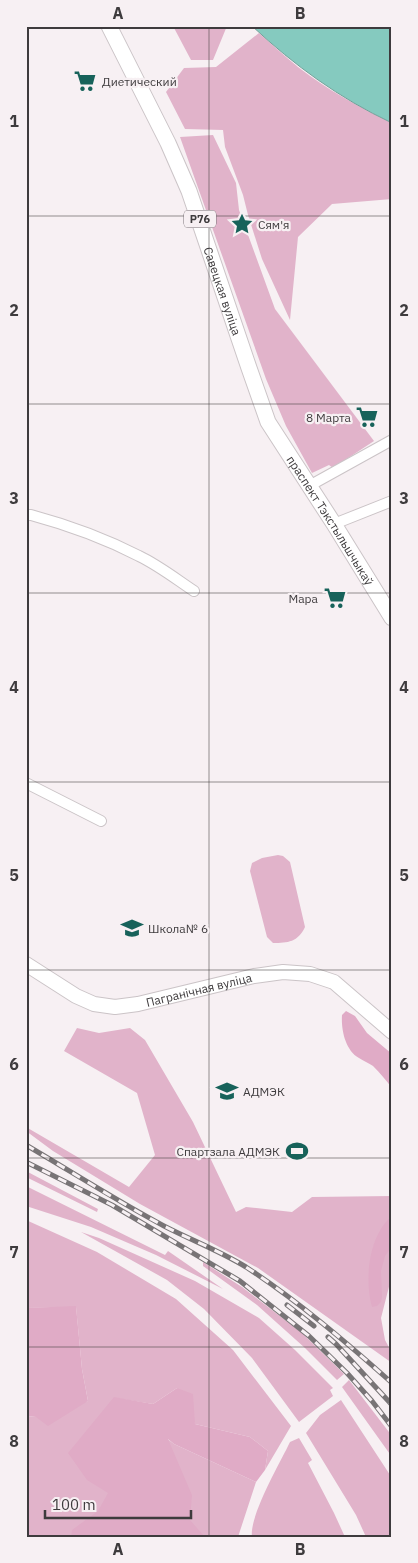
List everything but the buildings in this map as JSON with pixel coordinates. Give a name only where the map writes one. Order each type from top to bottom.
[{"type":"main road","name":"Савецкая вуліца","points":[[108,26],[168,143],[190,191],[268,422]]},
{"type":"main road","name":"праспект Тэкстыльшчыкаў","points":[[268,422],[392,618]]},
{"type":"main road","name":"Пагранічная вуліца","points":[[26,964],[76,996],[94,1004],[124,1007],[254,976],[300,972],[334,982],[392,1032]]},
{"type":"street","points":[[309,486],[392,440]]},
{"type":"street","points":[[334,524],[392,501]]},
{"type":"street","points":[[28,518],[70,526],[100,537],[144,558],[194,590]]},
{"type":"street","points":[[26,783],[100,821]]},
{"type":"shaded area","points":[[173,26],[227,26],[213,60],[191,60]]},
{"type":"shaded area","points":[[252,26],[392,26],[392,123],[354,103],[318,80],[285,55]]},
{"type":"shaded area","points":[[259,33],[293,63],[320,83],[392,123],[392,199],[332,204],[298,237],[290,320],[262,259],[243,195],[225,147],[223,130],[185,129],[166,92],[184,68],[216,67]]},
{"type":"shaded area","points":[[213,135],[236,183],[239,210],[275,309],[374,441],[333,468],[329,465],[312,473],[286,426],[266,379],[180,137]]},
{"type":"shaded area","points":[[283,856],[290,862],[305,927],[299,936],[292,941],[273,943],[267,937],[250,871],[252,863],[262,858]]},
{"type":"shaded area","points":[[346,1011],[355,1016],[367,1033],[392,1054],[392,1088],[373,1066],[354,1054],[347,1045],[342,1026],[342,1015]]},
{"type":"shaded area","points":[[77,1028],[99,1033],[130,1028],[145,1040],[193,1122],[236,1212],[246,1207],[292,1212],[312,1197],[392,1196],[392,1275],[381,1318],[385,1340],[392,1353],[392,1363],[258,1268],[140,1204],[53,1151],[26,1131],[26,1127],[129,1187],[155,1155],[137,1093],[64,1051]]},
{"type":"shaded area","points":[[26,1171],[98,1209],[97,1212],[26,1177]]},
{"type":"shaded area","points":[[26,1186],[165,1255],[168,1251],[223,1289],[156,1255],[91,1227],[26,1206]]},
{"type":"shaded area","points":[[392,1216],[392,1247],[385,1256],[381,1271],[381,1302],[377,1306],[372,1307],[369,1284],[370,1258],[378,1234]]},
{"type":"shaded area","points":[[26,1220],[97,1252],[176,1299],[233,1350],[291,1426],[265,1470],[268,1451],[250,1437],[195,1424],[177,1388],[153,1404],[115,1398],[174,1444],[256,1482],[238,1537],[26,1537],[26,1416],[36,1417],[88,1401],[82,1369],[76,1307],[26,1308]]},
{"type":"shaded area","points":[[81,1232],[99,1238],[195,1281],[259,1318],[333,1388],[330,1390],[333,1396],[299,1422],[252,1358],[204,1309],[167,1280]]},
{"type":"shaded area","points":[[203,1262],[242,1287],[302,1333],[344,1374],[337,1380],[257,1305],[203,1266]]},
{"type":"shaded area","points":[[76,1306],[82,1369],[88,1401],[48,1426],[36,1417],[26,1416],[26,1308]]},
{"type":"shaded area","points":[[349,1380],[392,1436],[392,1457],[342,1387]]},
{"type":"shaded area","points":[[177,1388],[193,1394],[195,1424],[250,1437],[268,1451],[265,1470],[256,1482],[174,1444],[168,1439],[192,1495],[190,1520],[205,1537],[71,1537],[72,1530],[98,1511],[108,1493],[87,1480],[68,1453],[114,1397],[153,1404]]},
{"type":"shaded area","points":[[341,1400],[392,1478],[392,1537],[366,1537],[356,1515],[306,1433],[320,1415]]},
{"type":"shaded area","points":[[299,1438],[312,1460],[308,1463],[345,1537],[252,1537],[255,1516],[266,1490],[290,1442]]},
{"type":"railway","points":[[26,1145],[146,1216],[246,1267],[321,1322],[392,1383]]},
{"type":"railway","points":[[26,1162],[112,1205],[240,1281],[309,1336],[347,1373],[392,1427]]},
{"type":"railway","points":[[287,1305],[314,1326]]},
{"type":"railway","points":[[328,1337],[392,1405]]},
{"type":"place","name":"Диетический","points":[[85,81]]},
{"type":"place","name":"Сям'я","points":[[242,224]]},
{"type":"place","name":"8 Марта","points":[[367,417]]},
{"type":"place","name":"Мара","points":[[335,598]]},
{"type":"place","name":"Школа№ 6","points":[[132,928]]},
{"type":"place","name":"АДМЭК","points":[[227,1091]]},
{"type":"place","name":"Спартзала АДМЭК","points":[[297,1151]]}]
